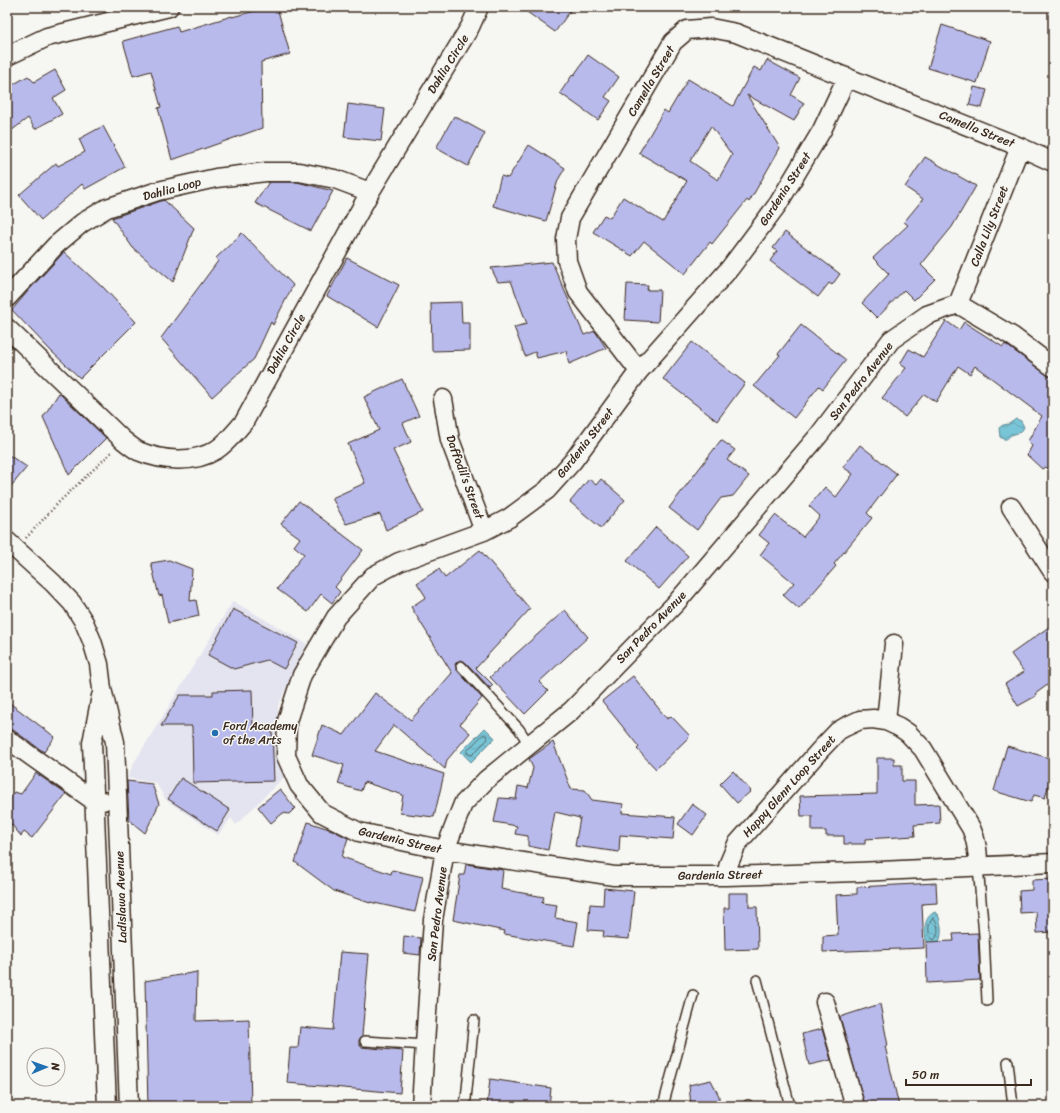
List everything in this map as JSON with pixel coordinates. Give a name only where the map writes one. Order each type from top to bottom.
[{"type":"street","points":[[8,54],[47,37],[169,7]]},
{"type":"street","name":"Dahlia Circle","points":[[7,328],[123,440],[137,450],[158,457],[175,460],[199,457],[215,450],[230,439],[244,422],[370,192],[470,27],[479,7]]},
{"type":"street","name":"Camella Street","points":[[639,371],[578,292],[567,261],[566,239],[570,218],[673,42],[687,30],[711,28],[736,33],[1020,147],[1053,162]]},
{"type":"street","name":"Gardenia Street","points":[[847,77],[822,130],[778,204],[730,268],[639,371],[573,461],[547,490],[509,518],[484,531],[398,562],[373,576],[336,617],[302,676],[287,721],[286,756],[299,785],[322,813],[359,832],[445,850],[614,876],[726,876],[858,872],[1053,863]]},
{"type":"street","name":"Calla Lily Street","points":[[958,304],[1020,147]]},
{"type":"street","name":"Dahlia Loop","points":[[7,298],[56,245],[82,223],[107,208],[158,190],[216,178],[266,172],[299,172],[335,179],[370,192]]},
{"type":"street","points":[[958,304],[1012,336],[1053,367]]},
{"type":"street","name":"San Pedro Avenue","points":[[421,1106],[433,920],[445,850],[464,804],[486,780],[570,711],[676,603],[819,435],[891,340],[927,315],[958,304]]},
{"type":"street","name":"Daffodil’s Street","points":[[443,399],[450,440],[484,531]]},
{"type":"street","points":[[1011,507],[1053,572]]},
{"type":"street","name":"Ladislawa Avenue","points":[[12,545],[53,583],[67,598],[84,622],[92,641],[98,664],[102,689],[115,742],[129,1106]]},
{"type":"street","points":[[886,721],[894,644]]},
{"type":"street","name":"Ladislawa Avenue","points":[[102,689],[92,743],[107,1106]]},
{"type":"street","name":"Happy Glenn Loop Street","points":[[726,876],[729,863],[737,844],[838,731],[860,720],[873,719],[886,721],[899,726],[923,749],[976,838],[978,848],[978,866]]},
{"type":"street","points":[[7,739],[94,801],[117,800]]},
{"type":"street","points":[[825,1002],[855,1106]]},
{"type":"street","points":[[104,1025],[126,1024]]},
{"type":"lane","points":[[461,666],[519,729],[529,744]]},
{"type":"lane","points":[[978,866],[984,935],[987,1001]]},
{"type":"lane","points":[[757,980],[790,1106]]},
{"type":"lane","points":[[663,1106],[693,995]]},
{"type":"lane","points":[[462,1106],[466,1099],[474,1020]]},
{"type":"lane","points":[[365,1041],[425,1045]]},
{"type":"lane","points":[[1008,1062],[1013,1106]]},
{"type":"path","points":[[12,545],[123,440]]},
{"type":"shaded area","name":"Ford Academy of the Arts","points":[[233,601],[307,644],[278,706],[278,760],[284,777],[236,825],[231,818],[218,835],[166,800],[156,783],[127,778],[134,763]]},
{"type":"water","points":[[1016,419],[1021,421],[1024,427],[1021,432],[1011,435],[1006,439],[1000,437],[999,428]]},
{"type":"water","points":[[485,728],[495,738],[471,762],[461,752]]},
{"type":"water","points":[[935,912],[938,914],[941,935],[939,942],[931,944],[926,940],[925,928],[927,920],[931,914]]},
{"type":"building","points":[[270,7],[277,7],[290,54],[261,62],[262,128],[172,160],[158,108],[161,107],[151,71],[133,76],[123,41],[177,26],[179,32],[232,16]]},
{"type":"building","points":[[520,7],[573,7],[555,32]]},
{"type":"building","points":[[942,25],[990,41],[977,83],[928,68]]},
{"type":"building","points":[[588,55],[619,77],[605,97],[611,101],[598,120],[560,93]]},
{"type":"building","points":[[767,60],[800,78],[791,95],[804,103],[794,121],[747,95],[780,148],[749,202],[747,200],[712,244],[710,242],[685,274],[644,241],[632,256],[593,232],[604,215],[610,218],[623,197],[663,222],[687,181],[639,153],[664,110],[668,113],[688,79],[733,106],[754,67],[761,71]],"holes":[[[711,126],[732,155],[718,180],[690,161]]]},
{"type":"building","points":[[55,70],[66,90],[53,98],[62,114],[35,129],[28,118],[7,134],[7,88],[28,76],[34,82]]},
{"type":"building","points":[[974,87],[987,90],[982,108],[969,105]]},
{"type":"building","points":[[348,104],[385,109],[381,141],[344,137]]},
{"type":"building","points":[[454,116],[485,133],[468,166],[436,148]]},
{"type":"building","points":[[103,126],[125,167],[85,189],[82,184],[41,220],[19,195],[56,163],[58,166],[85,152],[79,139]]},
{"type":"building","points":[[529,145],[565,168],[558,180],[546,221],[493,206],[501,176],[508,178]]},
{"type":"building","points":[[925,157],[976,186],[952,227],[921,265],[935,279],[914,300],[904,290],[877,318],[862,303],[889,274],[873,258],[908,225],[904,222],[923,199],[905,187]]},
{"type":"building","points":[[269,182],[297,182],[333,191],[311,231],[255,203]]},
{"type":"building","points":[[164,200],[194,228],[173,282],[133,248],[112,218]]},
{"type":"building","points":[[785,232],[840,274],[832,285],[829,283],[818,297],[770,261],[777,251],[773,248]]},
{"type":"building","points":[[242,233],[293,285],[273,325],[271,322],[254,359],[212,397],[161,338],[218,261],[216,258]]},
{"type":"building","points":[[64,252],[102,286],[136,322],[80,378],[51,351],[12,310]]},
{"type":"building","points":[[347,258],[399,285],[378,327],[327,296]]},
{"type":"building","points":[[552,262],[584,335],[595,331],[606,348],[569,364],[566,351],[537,358],[535,352],[525,356],[514,327],[527,324],[511,281],[498,282],[491,268]]},
{"type":"building","points":[[627,284],[648,285],[647,290],[660,290],[658,322],[625,320]]},
{"type":"building","points":[[461,302],[462,323],[470,323],[470,350],[432,351],[431,303]]},
{"type":"building","points":[[946,321],[959,330],[964,322],[1003,347],[1005,344],[1053,379],[1053,471],[1045,467],[1042,469],[1027,455],[1032,446],[1028,441],[1042,416],[975,366],[970,374],[958,366],[936,402],[924,394],[905,417],[882,398],[906,368],[900,364],[909,349],[923,357]]},
{"type":"building","points":[[801,325],[846,360],[823,389],[819,386],[794,418],[754,386],[780,355],[778,354]]},
{"type":"building","points":[[692,342],[745,383],[717,421],[663,379]]},
{"type":"building","points":[[402,379],[419,416],[403,423],[411,442],[393,450],[423,512],[386,530],[380,514],[346,524],[332,498],[365,483],[348,444],[379,430],[364,397]]},
{"type":"building","points":[[59,393],[106,438],[69,475],[43,417]]},
{"type":"building","points":[[721,440],[735,450],[727,460],[749,476],[733,496],[721,498],[697,530],[669,508]]},
{"type":"building","points":[[860,445],[897,474],[867,513],[872,518],[834,564],[836,566],[799,609],[783,595],[794,583],[760,555],[769,543],[759,535],[775,515],[803,537],[820,516],[809,506],[825,487],[836,497],[853,474],[843,467]]},
{"type":"building","points":[[7,454],[27,467],[7,491]]},
{"type":"building","points":[[589,479],[596,485],[601,479],[625,500],[601,528],[570,502]]},
{"type":"building","points":[[299,501],[363,550],[335,587],[340,592],[332,603],[321,594],[308,612],[277,589],[304,554],[294,546],[300,538],[281,524]]},
{"type":"building","points":[[656,527],[688,556],[659,589],[627,561]]},
{"type":"building","points":[[480,550],[530,609],[476,668],[493,685],[490,688],[465,662],[460,660],[455,664],[457,670],[482,698],[460,724],[470,733],[447,760],[445,769],[394,725],[375,751],[444,774],[434,817],[400,813],[403,795],[364,782],[361,791],[338,784],[344,765],[312,755],[322,725],[344,735],[375,693],[411,720],[452,673],[411,607],[426,597],[417,583],[439,569],[445,578]]},
{"type":"building","points":[[169,560],[192,569],[190,601],[196,600],[199,616],[168,623],[162,595],[159,596],[151,563]]},
{"type":"building","points":[[233,609],[298,643],[284,669],[267,660],[234,669],[208,655]]},
{"type":"building","points":[[565,610],[588,637],[539,682],[548,691],[525,714],[490,677]]},
{"type":"building","points":[[1053,624],[1053,681],[1035,694],[1036,696],[1018,706],[1005,684],[1024,672],[1011,654]]},
{"type":"building","points":[[633,676],[667,719],[671,716],[690,736],[656,769],[637,749],[639,747],[602,701]]},
{"type":"building","points":[[252,690],[253,729],[272,729],[274,781],[193,783],[192,726],[161,726],[180,695],[213,695],[213,691]]},
{"type":"building","points":[[7,701],[55,737],[44,752],[13,730],[7,729]]},
{"type":"building","points":[[553,742],[571,789],[585,790],[592,800],[623,804],[622,813],[675,817],[673,839],[620,835],[619,852],[575,846],[580,818],[555,812],[548,850],[528,846],[528,836],[515,834],[517,826],[494,822],[499,798],[516,799],[518,786],[528,788],[533,768],[529,759]]},
{"type":"building","points":[[1007,746],[1053,759],[1053,769],[1045,798],[1034,795],[1031,802],[994,791]]},
{"type":"building","points":[[877,758],[894,758],[894,765],[902,765],[902,781],[915,781],[915,805],[939,804],[940,823],[914,825],[915,836],[865,839],[865,844],[844,844],[844,836],[826,836],[826,831],[812,831],[812,816],[801,816],[800,796],[877,794]]},
{"type":"building","points":[[733,771],[751,791],[737,803],[720,784]]},
{"type":"building","points":[[36,773],[66,794],[32,838],[24,832],[21,836],[7,819],[7,801],[14,792],[21,794]]},
{"type":"building","points":[[181,778],[230,810],[217,831],[168,799]]},
{"type":"building","points":[[127,781],[152,784],[159,804],[145,833],[129,820]]},
{"type":"building","points":[[280,789],[295,808],[289,814],[283,813],[271,823],[258,807]]},
{"type":"building","points":[[692,804],[707,815],[693,835],[678,824]]},
{"type":"building","points":[[308,822],[332,830],[348,838],[342,857],[391,874],[392,870],[423,877],[415,912],[370,903],[334,891],[295,862]]},
{"type":"building","points":[[466,864],[503,870],[501,889],[544,897],[542,903],[557,905],[555,918],[578,922],[574,946],[504,934],[505,931],[453,920],[460,875],[464,875]]},
{"type":"building","points":[[1053,879],[1053,932],[1037,933],[1036,912],[1020,913],[1019,891],[1032,890],[1032,880]]},
{"type":"building","points":[[936,883],[937,903],[922,904],[924,948],[823,952],[823,936],[838,935],[836,895],[857,894],[857,887]]},
{"type":"building","points":[[604,888],[634,891],[629,939],[603,937],[604,931],[588,930],[590,904],[603,905]]},
{"type":"building","points":[[729,893],[749,893],[749,907],[757,907],[758,949],[725,950],[724,908],[729,908]]},
{"type":"building","points":[[978,933],[980,980],[927,983],[926,942],[954,941],[953,934]]},
{"type":"building","points":[[404,936],[421,938],[420,955],[403,953]]},
{"type":"building","points":[[340,952],[369,954],[362,1036],[359,1043],[361,1047],[403,1051],[400,1093],[287,1083],[290,1048],[298,1048],[300,1027],[333,1030]]},
{"type":"building","points":[[197,972],[196,1021],[249,1019],[251,1106],[148,1106],[145,981]]},
{"type":"building","points":[[880,1004],[888,1046],[885,1046],[899,1106],[865,1106],[840,1017]]},
{"type":"building","points":[[822,1029],[831,1060],[809,1065],[802,1034]]},
{"type":"building","points":[[490,1079],[551,1088],[549,1106],[487,1106]]},
{"type":"building","points":[[711,1080],[719,1096],[719,1106],[691,1106],[689,1085]]},
{"type":"place","name":"Ford Academy of the Arts","points":[[215,733]]}]
